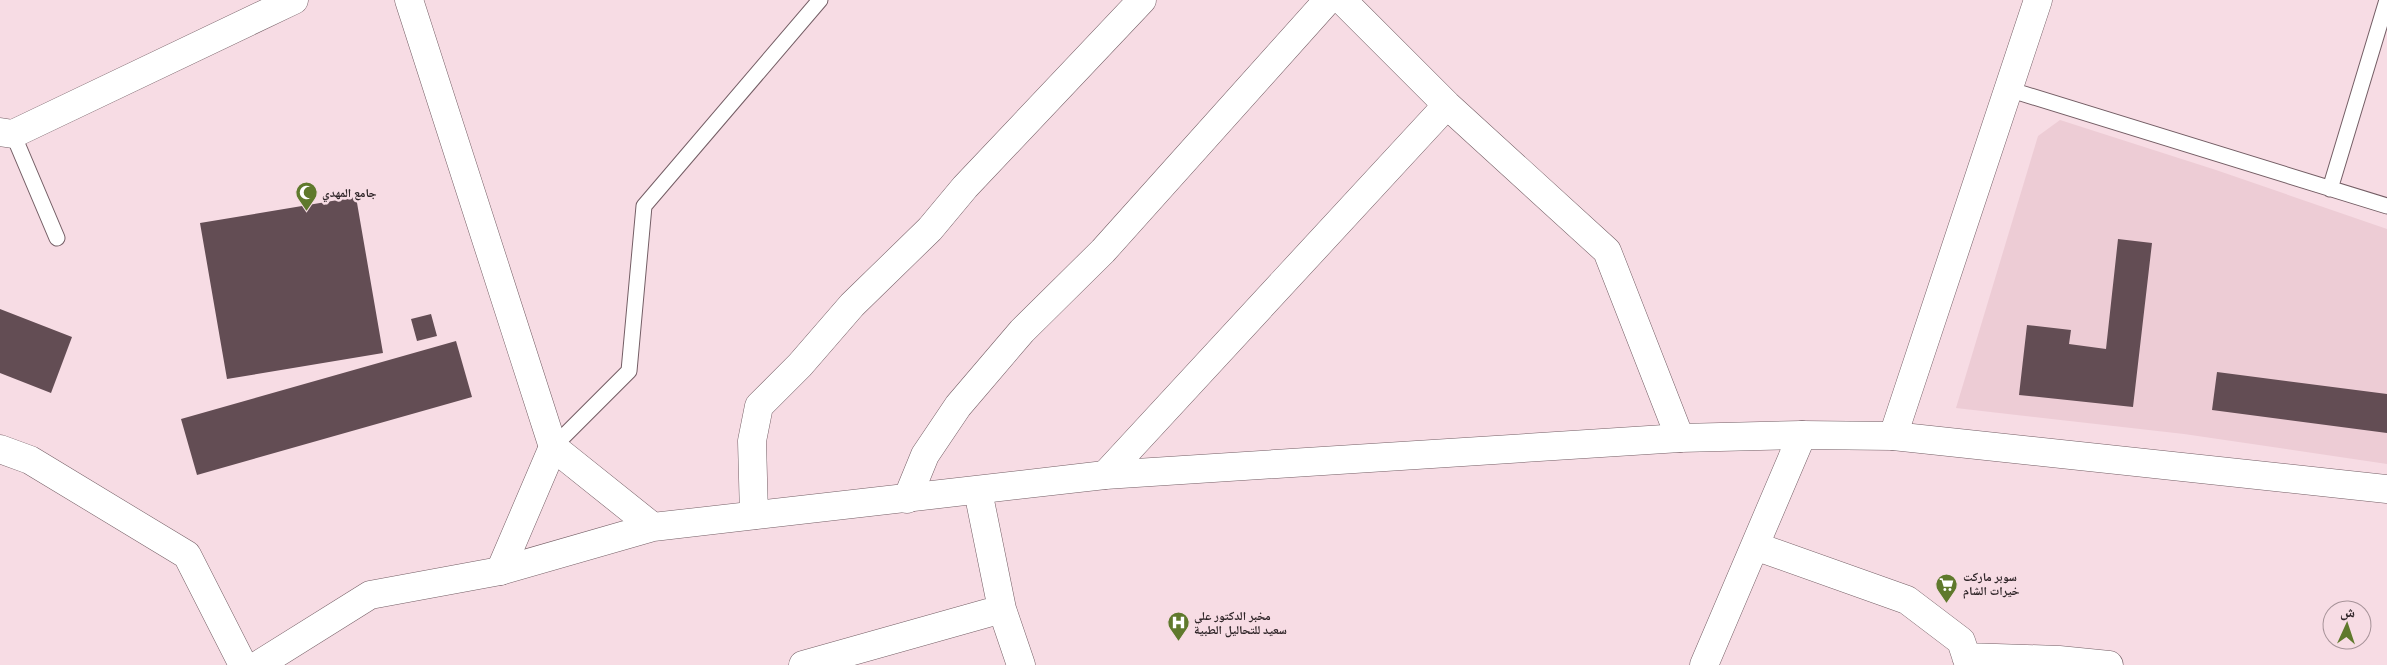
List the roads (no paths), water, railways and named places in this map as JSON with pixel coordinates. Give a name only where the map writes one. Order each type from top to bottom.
[{"type":"street","points":[[6,133],[294,0]]},
{"type":"street","points":[[409,0],[553,447],[653,527]]},
{"type":"street","points":[[754,515],[752,440],[759,406],[800,365],[852,305],[930,228],[965,187],[1142,0]]},
{"type":"street","points":[[907,499],[925,455],[958,406],[1022,331],[1103,251],[1328,0]]},
{"type":"street","points":[[1342,0],[1447,105],[1606,250],[1680,438]]},
{"type":"street","points":[[1894,436],[2038,0]]},
{"type":"street","points":[[1105,475],[1447,105]]},
{"type":"street","points":[[1704,665],[1802,435]]},
{"type":"street","points":[[258,665],[370,595],[500,571],[653,527],[1105,475],[1680,438],[1802,435],[1894,436],[2387,489]]},
{"type":"street","points":[[500,571],[553,447]]},
{"type":"street","points":[[0,449],[30,460],[187,555],[243,665]]},
{"type":"street","points":[[978,490],[1002,609],[1021,665]]},
{"type":"street","points":[[1755,546],[1907,600],[1961,641],[1967,661],[2059,660],[2109,665]]},
{"type":"street","points":[[803,665],[1002,609]]},
{"type":"lane","points":[[553,447],[628,371],[644,206],[820,0]]},
{"type":"lane","points":[[2330,189],[2387,0]]},
{"type":"lane","points":[[2008,89],[2387,206]]},
{"type":"lane","points":[[6,133],[57,238]]},
{"type":"place","name":"جامع المهدي","points":[[306,212]]},
{"type":"place","name":"سوبر ماركت خيرات الشام","points":[[1947,603]]},
{"type":"place","name":"مخبر الدكتور علي سعيد للتحاليل الطبية","points":[[1178,642]]}]
